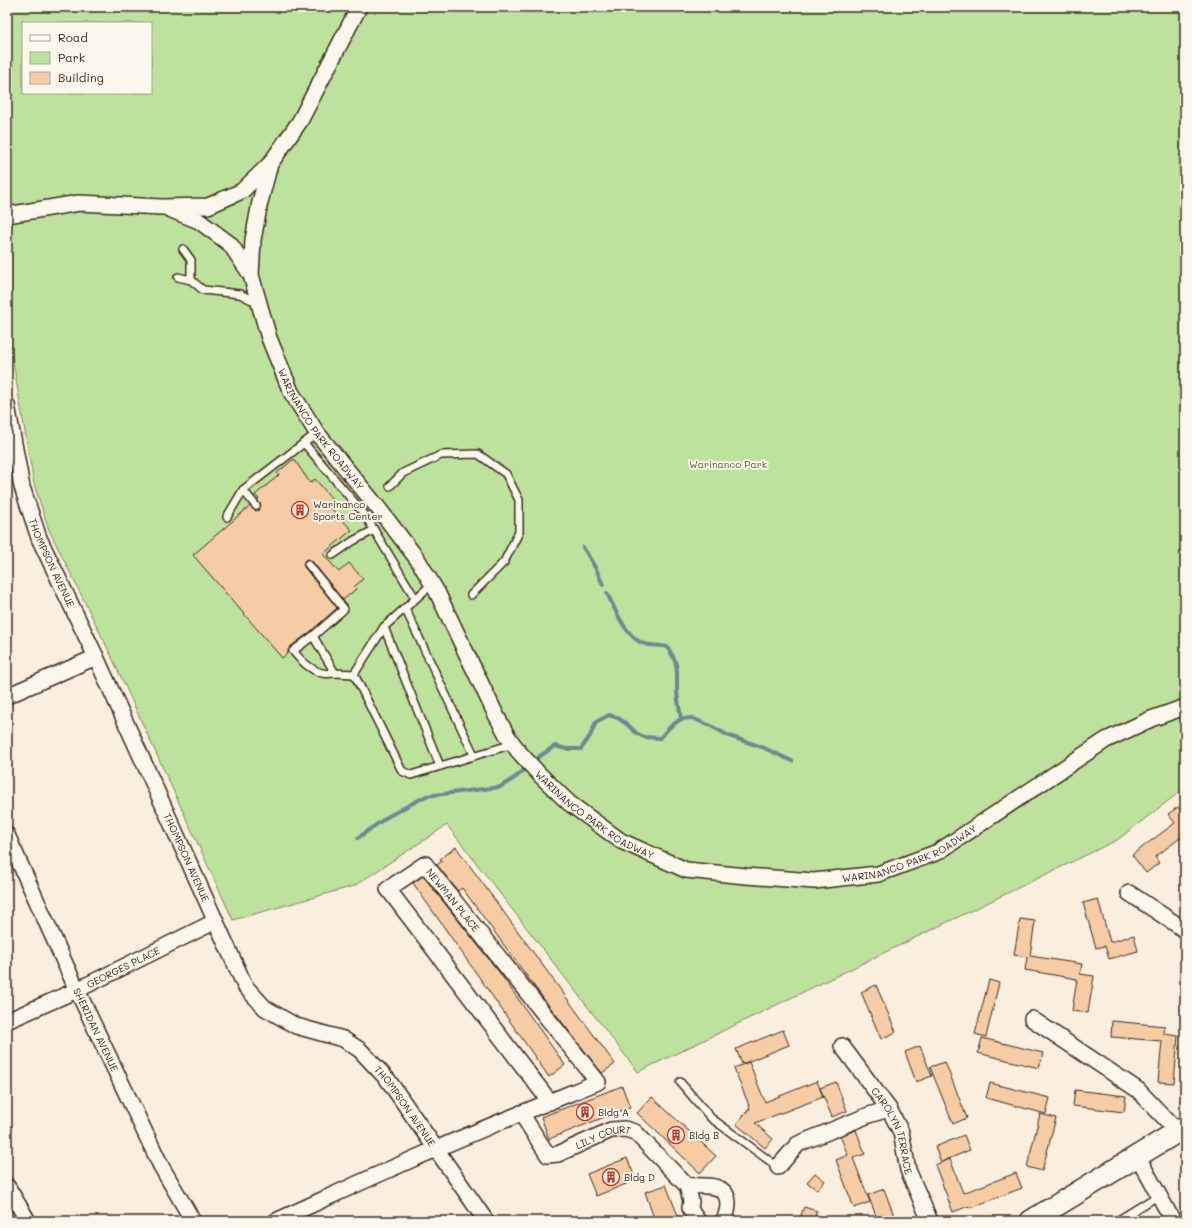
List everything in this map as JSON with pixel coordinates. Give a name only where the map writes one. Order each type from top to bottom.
[{"type":"main road","points":[[1031,1221],[1181,1130]]},
{"type":"street","name":"WARINANCO PARK ROADWAY","points":[[7,215],[79,203],[162,207],[208,206],[242,191],[270,164],[300,121],[359,7]]},
{"type":"street","name":"WARINANCO PARK ROADWAY","points":[[251,275],[254,240],[259,209],[270,164]]},
{"type":"street","name":"WARINANCO PARK ROADWAY","points":[[162,207],[199,221],[230,244],[251,275],[269,338],[291,392],[318,433],[418,560],[437,592],[496,715],[516,748],[540,775],[569,803],[621,841],[686,870],[814,881],[878,874],[938,852],[1106,740],[1151,719],[1185,707]]},
{"type":"street","name":"THOMPSON AVENUE","points":[[7,405],[22,487],[39,538],[96,657],[245,986],[265,1008],[296,1026],[343,1039],[360,1050],[388,1080],[486,1221]]},
{"type":"street","points":[[7,696],[96,657]]},
{"type":"street","name":"SHERIDAN AVENUE","points":[[7,835],[77,990],[161,1166],[193,1221]]},
{"type":"street","name":"NEWMAN PLACE","points":[[276,1221],[436,1149],[521,1113],[550,1102],[598,1082],[425,864],[388,889],[550,1102]]},
{"type":"street","points":[[1129,893],[1182,923]]},
{"type":"street","name":"GEORGES PLACE","points":[[7,1022],[77,990],[216,921]]},
{"type":"street","points":[[1032,1019],[1138,1090],[1181,1130]]},
{"type":"street","name":"CAROLYN TERRACE","points":[[842,1046],[888,1109],[902,1132],[908,1170],[930,1221]]},
{"type":"street","points":[[778,1167],[798,1144],[869,1115],[888,1109]]},
{"type":"street","name":"LILY COURT","points":[[521,1113],[548,1155],[558,1154],[611,1130],[625,1129],[635,1132],[687,1186]]},
{"type":"street","points":[[1138,1157],[1173,1221]]},
{"type":"street","points":[[7,1186],[28,1221]]},
{"type":"street","points":[[698,1221],[690,1208],[691,1201],[687,1186],[718,1187],[728,1200],[726,1215],[723,1221]]},
{"type":"lane","points":[[183,249],[191,260],[191,280]]},
{"type":"lane","points":[[178,277],[191,280],[203,290],[240,294],[260,304]]},
{"type":"lane","points":[[227,516],[243,490],[318,433]]},
{"type":"lane","points":[[304,443],[365,515],[415,598]]},
{"type":"lane","points":[[390,486],[403,473],[441,455],[478,454],[506,474],[519,500],[519,532],[504,562],[471,595]]},
{"type":"lane","points":[[243,490],[256,506]]},
{"type":"lane","points":[[333,555],[352,541],[374,530]]},
{"type":"lane","points":[[308,564],[344,608],[293,652],[301,661],[323,674],[354,674]]},
{"type":"lane","points":[[354,674],[384,627],[432,584]]},
{"type":"lane","points":[[405,608],[474,756]]},
{"type":"lane","points":[[384,627],[440,766]]},
{"type":"lane","points":[[313,636],[335,673]]},
{"type":"lane","points":[[354,674],[402,771],[411,775],[474,756],[516,748]]},
{"type":"lane","points":[[680,1082],[711,1118],[778,1167]]},
{"type":"lane","points":[[1117,1221],[1159,1195]]},
{"type":"green space","name":"Warinanco Park","points":[[7,7],[1185,7],[1185,788],[1117,840],[638,1072],[447,825],[354,886],[233,920],[109,651],[49,530],[34,484],[7,327]]},
{"type":"building","points":[[294,459],[310,483],[315,479],[333,500],[327,504],[352,530],[323,554],[339,572],[349,563],[363,579],[354,587],[356,589],[343,600],[312,561],[308,559],[305,560],[303,564],[304,567],[337,608],[310,632],[290,647],[288,653],[282,658],[193,555],[250,506],[255,511],[259,510],[261,505],[257,500],[259,499],[255,495],[279,475],[277,473]]},
{"type":"building","points":[[1178,807],[1185,816],[1185,837],[1184,835],[1155,857],[1159,863],[1146,873],[1132,855],[1175,823],[1168,814]]},
{"type":"building","points":[[456,847],[615,1064],[602,1073],[543,998],[462,888],[458,891],[437,865],[442,861],[440,859]]},
{"type":"building","points":[[423,876],[499,972],[565,1065],[549,1077],[413,883]]},
{"type":"building","points":[[1098,899],[1110,942],[1134,935],[1138,951],[1109,959],[1105,946],[1096,948],[1083,903]]},
{"type":"building","points":[[1020,919],[1035,921],[1030,956],[1082,964],[1080,974],[1094,976],[1088,1013],[1072,1011],[1077,979],[1025,970],[1027,957],[1014,955]]},
{"type":"building","points":[[989,980],[999,983],[986,1037],[975,1034]]},
{"type":"building","points":[[876,985],[896,1032],[881,1039],[861,992]]},
{"type":"building","points":[[1112,1021],[1165,1026],[1164,1034],[1178,1036],[1174,1083],[1158,1082],[1162,1041],[1111,1037]]},
{"type":"building","points":[[783,1030],[789,1045],[742,1064],[736,1049]]},
{"type":"building","points":[[982,1038],[1043,1053],[1039,1068],[978,1053]]},
{"type":"building","points":[[920,1046],[932,1076],[916,1082],[905,1052]]},
{"type":"building","points":[[749,1062],[765,1102],[817,1081],[823,1097],[755,1123],[773,1139],[765,1148],[736,1124],[750,1108],[734,1068]]},
{"type":"building","points":[[945,1062],[967,1118],[953,1124],[930,1067]]},
{"type":"building","points":[[836,1082],[847,1111],[832,1117],[820,1088]]},
{"type":"building","points":[[990,1083],[1050,1098],[1046,1114],[986,1098]]},
{"type":"building","name":"Bldg A","points":[[622,1086],[630,1107],[549,1139],[541,1117]]},
{"type":"building","points":[[1075,1090],[1126,1096],[1124,1112],[1073,1106]]},
{"type":"building","name":"Bldg B","points":[[652,1097],[716,1156],[700,1173],[637,1113]]},
{"type":"building","points":[[1040,1114],[1056,1118],[1042,1171],[1027,1167]]},
{"type":"building","points":[[856,1130],[865,1154],[853,1158],[870,1202],[854,1208],[836,1160],[848,1155],[840,1136]]},
{"type":"building","points":[[964,1135],[970,1150],[941,1162],[935,1147]]},
{"type":"building","name":"Bldg D","points":[[627,1158],[636,1180],[596,1196],[587,1174]]},
{"type":"building","points":[[950,1159],[963,1193],[1016,1173],[1022,1188],[970,1208],[969,1206],[953,1212],[935,1165]]},
{"type":"building","points":[[815,1173],[825,1181],[817,1190],[807,1182]]},
{"type":"building","points":[[666,1185],[680,1221],[655,1221],[645,1192]]},
{"type":"building","points":[[884,1189],[896,1221],[878,1221],[868,1195]]},
{"type":"building","points":[[804,1207],[817,1211],[813,1221],[800,1218]]},
{"type":"waterway","points":[[583,547],[596,569],[603,585]]},
{"type":"waterway","points":[[607,593],[622,623],[633,637],[645,644],[667,647],[674,658],[681,719]]},
{"type":"waterway","points":[[358,838],[387,817],[426,796],[500,787],[516,777],[540,756],[555,746],[566,749],[581,749],[590,736],[596,722],[609,715],[618,718],[636,733],[644,737],[660,738],[671,726],[681,719],[692,718],[729,736],[762,747],[792,761]]},
{"type":"place","name":"Warinanco Sports Center","points":[[300,510]]},
{"type":"place","name":"Bldg A","points":[[585,1112]]},
{"type":"place","name":"Bldg B","points":[[676,1135]]},
{"type":"place","name":"Bldg D","points":[[611,1177]]}]
